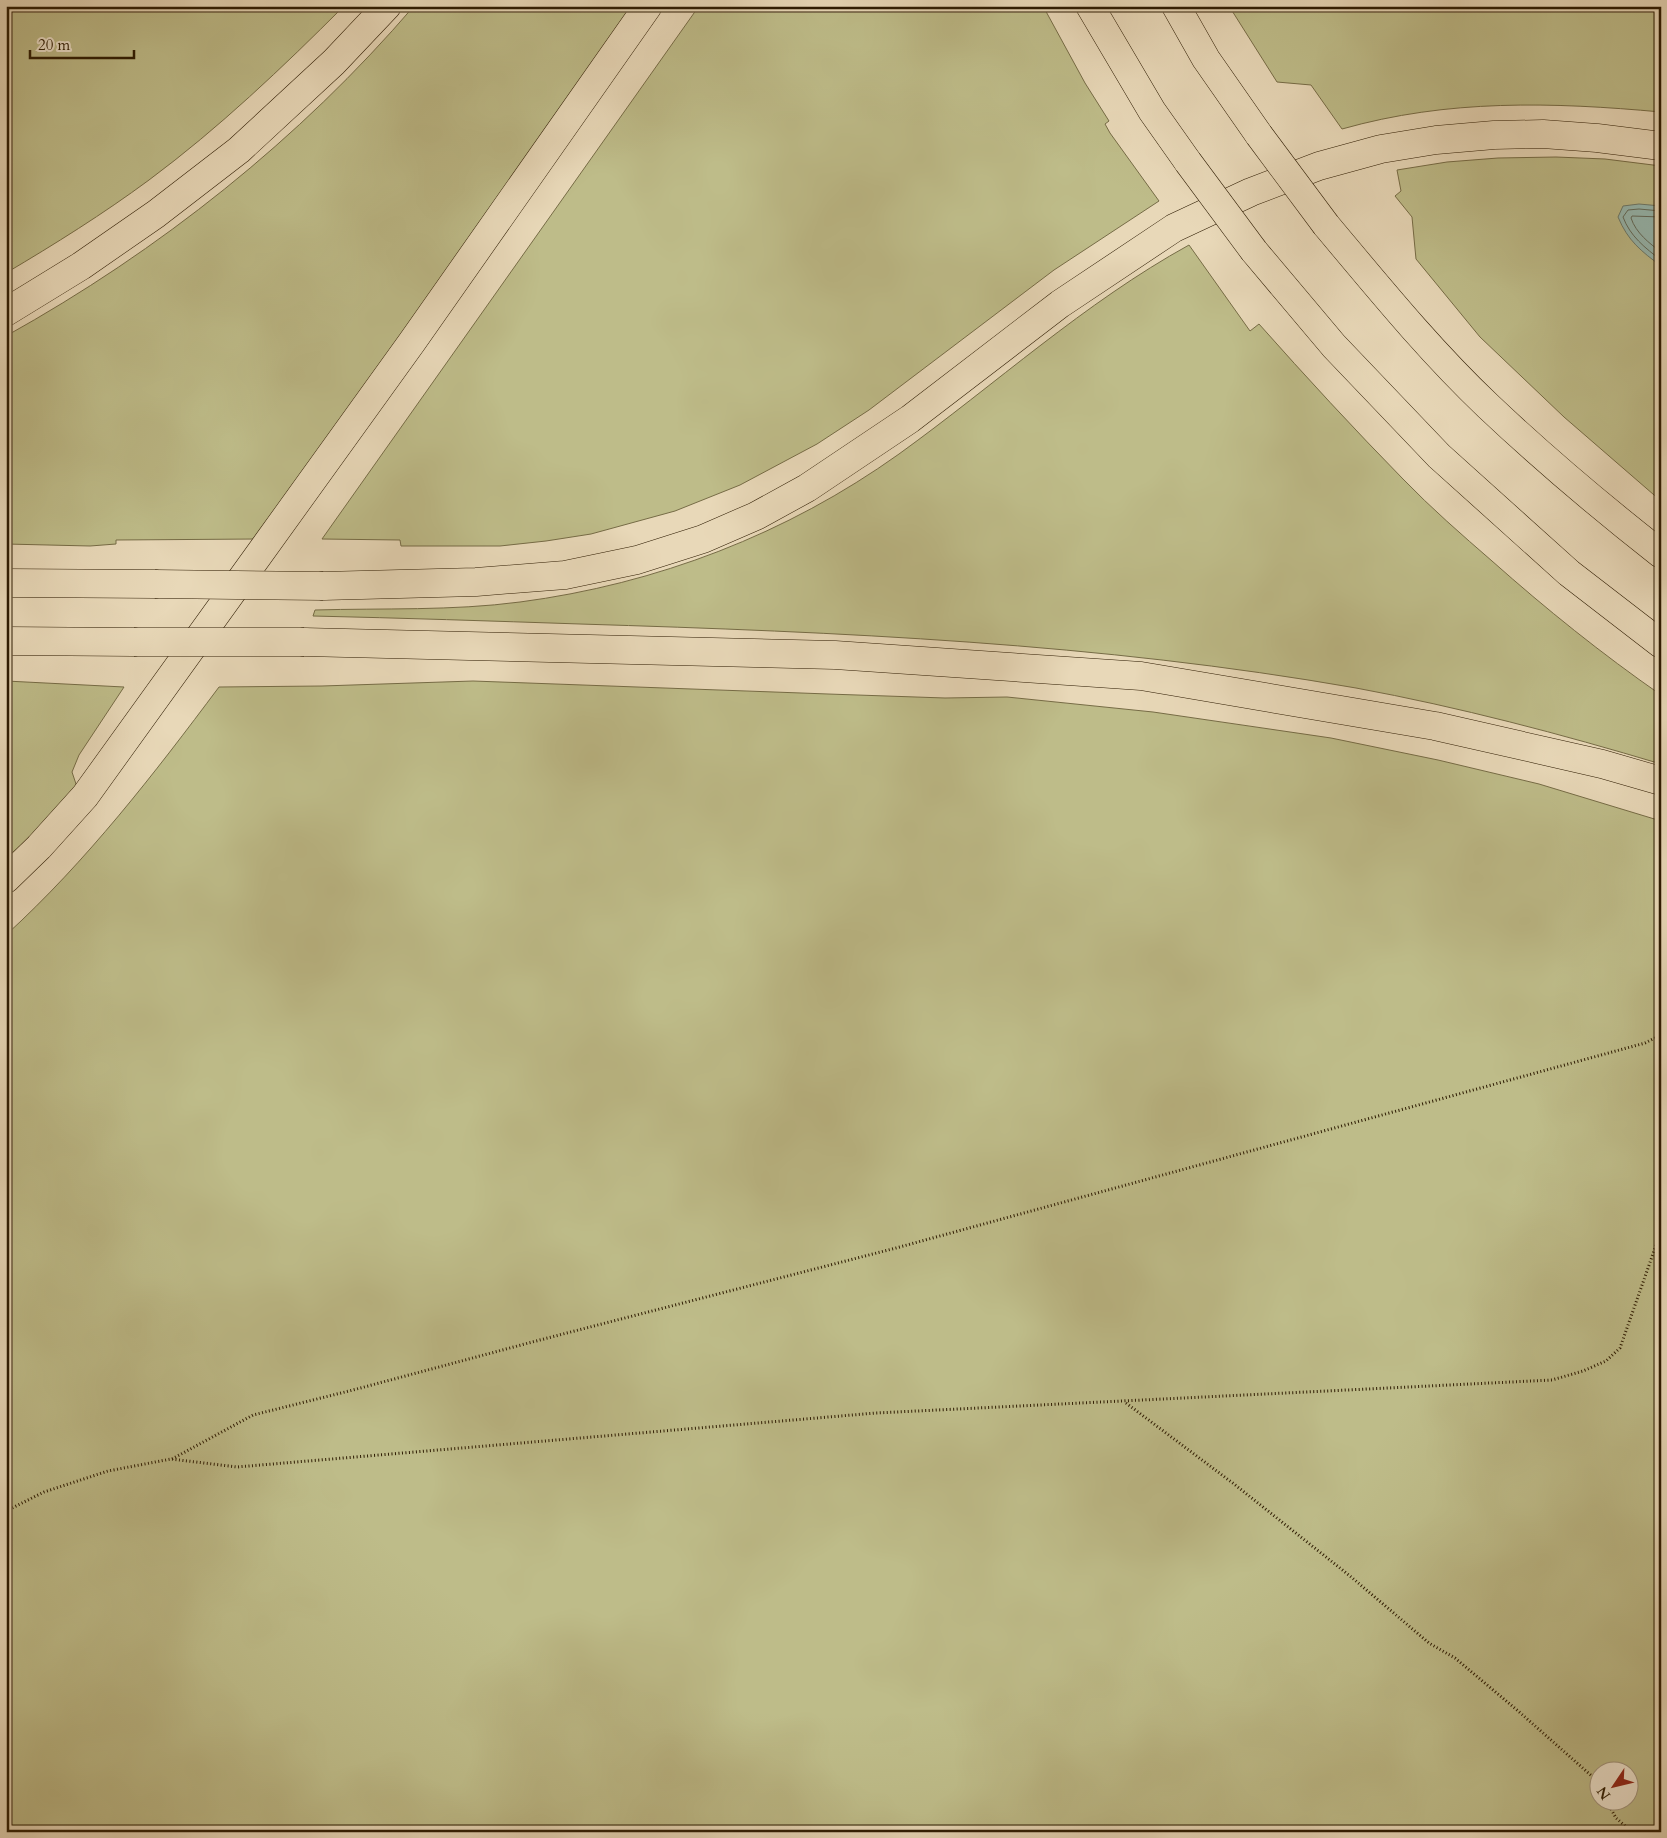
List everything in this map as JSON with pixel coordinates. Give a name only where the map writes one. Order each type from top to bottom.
[{"type":"highway","points":[[6,312],[81,266],[156,214],[239,150],[334,62],[387,6]]},
{"type":"highway","points":[[6,878],[40,847],[85,796],[412,342],[648,6]]},
{"type":"highway","points":[[1090,6],[1152,111],[1188,162],[1254,251],[1334,346],[1439,456],[1569,573],[1661,644]]},
{"type":"highway","points":[[1176,6],[1206,59],[1259,135],[1326,225],[1399,312],[1487,405],[1600,507],[1661,554]]},
{"type":"highway","points":[[6,583],[323,586],[476,582],[565,576],[637,560],[702,539],[756,516],[807,488],[910,419],[1060,304],[1174,228],[1251,192],[1319,166],[1381,149],[1426,141],[1494,135],[1543,134],[1661,146]]},
{"type":"highway","points":[[6,641],[304,642],[835,655],[1141,676],[1435,726],[1602,764],[1661,781]]},
{"type":"path","points":[[6,1511],[44,1492],[108,1471],[171,1459],[253,1415],[896,1248],[1645,1043],[1661,1035]]},
{"type":"path","points":[[171,1459],[237,1467],[876,1414],[1552,1380],[1583,1371],[1606,1361],[1620,1348],[1661,1231]]},
{"type":"path","points":[[1125,1402],[1234,1484],[1350,1576],[1429,1643],[1456,1658],[1590,1775]]},
{"type":"path","points":[[1612,1810],[1616,1818],[1632,1832]]},
{"type":"shaded area","points":[[6,6],[344,6],[250,97],[175,160],[132,193],[61,240],[6,273]]},
{"type":"shaded area","points":[[414,6],[637,6],[259,539],[116,540],[116,544],[90,546],[6,544],[6,336],[63,303],[118,267],[225,189],[324,102]]},
{"type":"shaded area","points":[[699,6],[1043,6],[1085,83],[1109,121],[1105,124],[1110,133],[1159,201],[1054,270],[869,410],[817,444],[740,485],[675,511],[591,534],[546,541],[500,546],[401,546],[400,540],[322,539]]},
{"type":"shaded area","points":[[1229,6],[1661,6],[1661,112],[1540,105],[1461,108],[1421,112],[1342,129],[1311,85],[1277,82]]},
{"type":"shaded area","points":[[1556,157],[1605,159],[1661,166],[1661,501],[1564,417],[1480,337],[1416,259],[1412,217],[1395,196],[1401,191],[1397,170],[1447,162],[1498,158]]},
{"type":"shaded area","points":[[1189,245],[1250,331],[1259,324],[1348,422],[1425,500],[1512,579],[1554,614],[1617,664],[1661,695],[1661,764],[1510,722],[1395,695],[1260,673],[1163,660],[969,642],[872,636],[677,627],[313,616],[315,610],[443,608],[494,605],[571,594],[621,583],[719,551],[766,531],[856,483],[899,454],[1113,292]]},
{"type":"shaded area","points":[[6,681],[124,687],[79,755],[72,772],[77,787],[6,862]]},
{"type":"shaded area","points":[[473,681],[945,698],[1007,697],[1153,712],[1331,738],[1438,760],[1539,784],[1661,821],[1661,1832],[6,1832],[6,935],[36,907],[119,816],[219,687]]},
{"type":"water","points":[[1639,204],[1661,206],[1661,266],[1636,245],[1626,233],[1618,217],[1623,206]]}]
